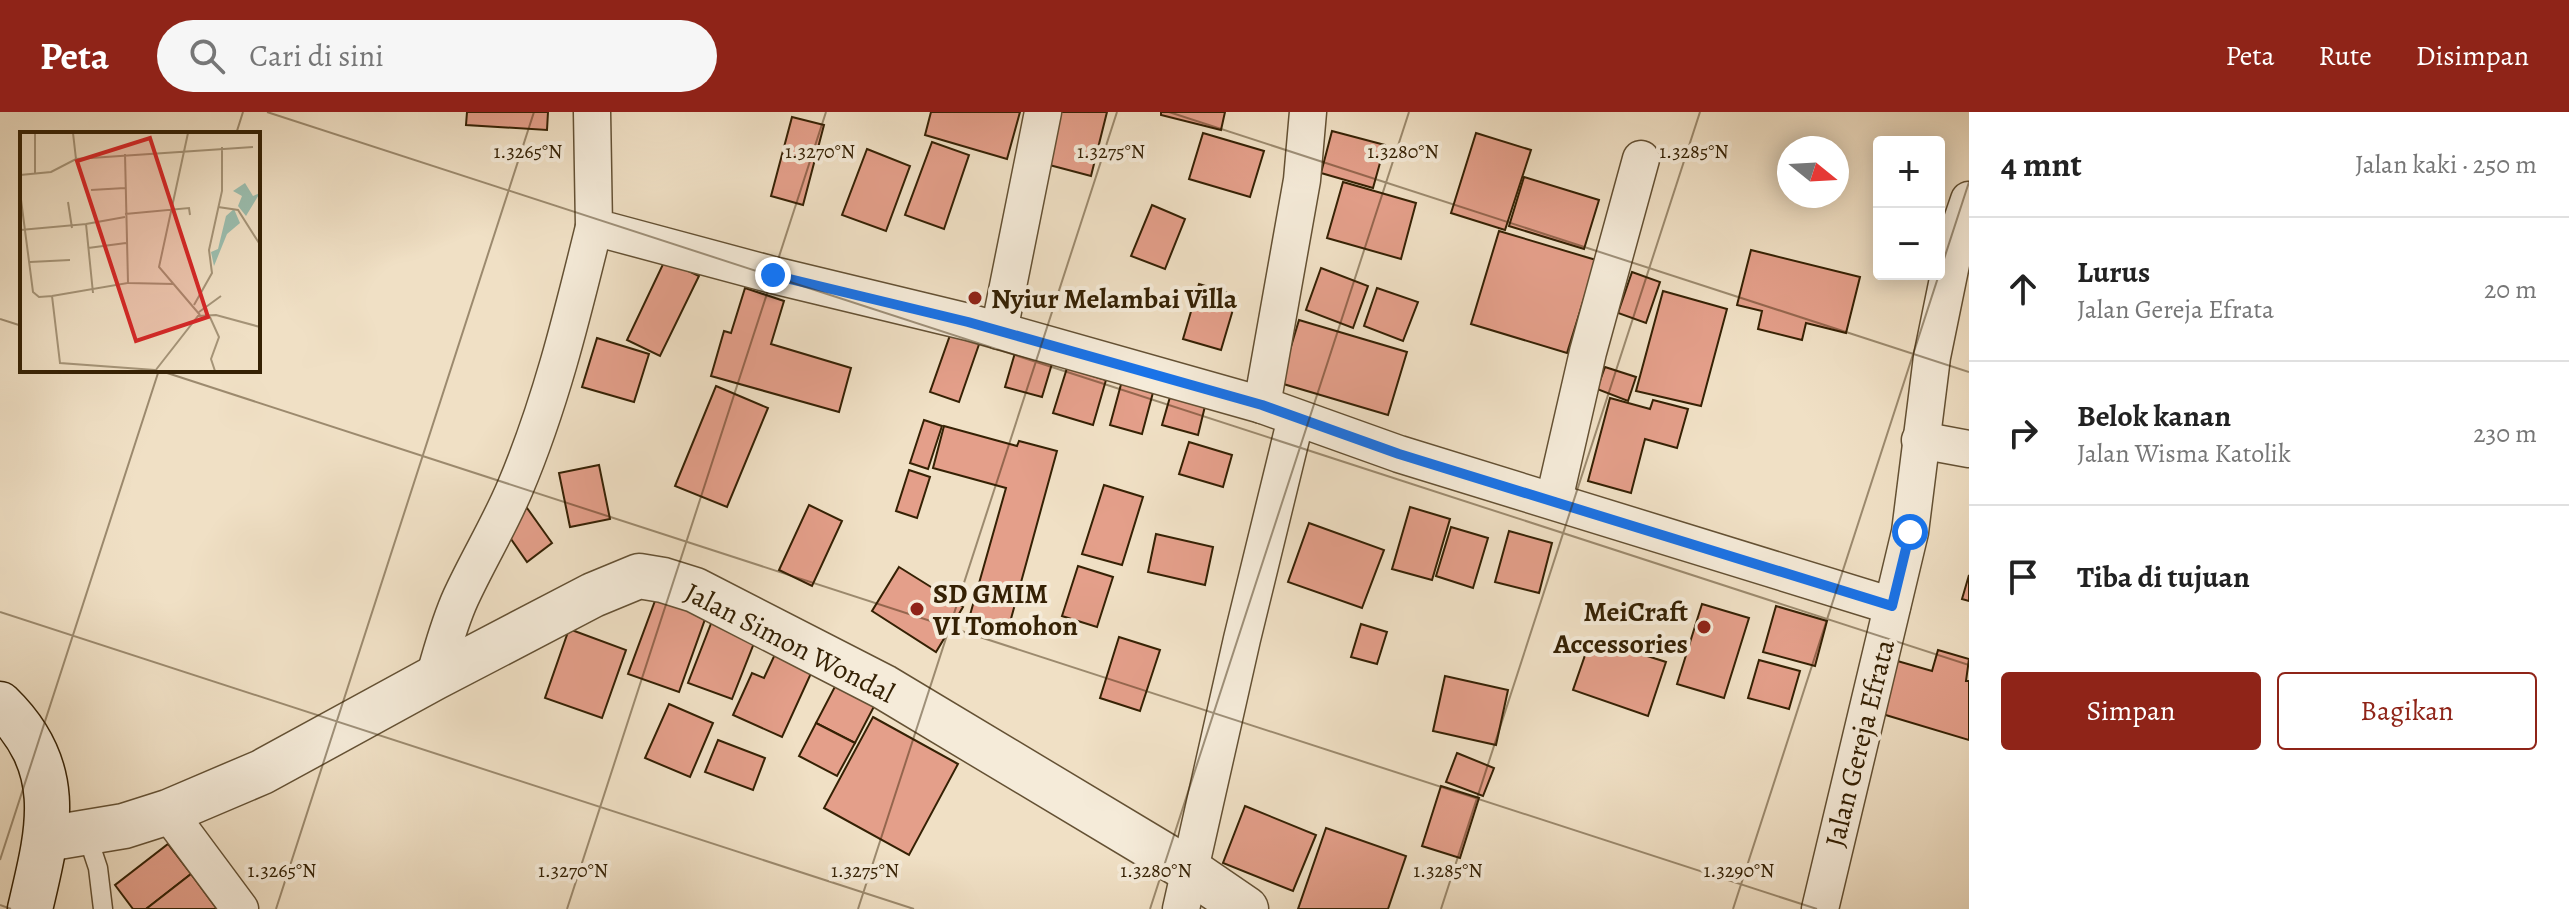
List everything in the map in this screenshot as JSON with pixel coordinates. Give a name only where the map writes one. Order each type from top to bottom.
[{"type":"street","points":[[434,678],[461,597],[515,489],[563,355],[594,227],[592,112]]},
{"type":"street","points":[[999,331],[1043,112]]},
{"type":"street","points":[[1262,405],[1302,180],[1308,112]]},
{"type":"street","points":[[1554,500],[1588,352],[1641,159]]},
{"type":"street","name":"Jalan Gereja Efrata","points":[[1820,909],[1910,532],[1932,357],[1957,235],[1969,200]]},
{"type":"street","points":[[594,227],[999,331],[1262,405],[1399,454],[1892,606]]},
{"type":"street","points":[[1185,890],[1296,418]]},
{"type":"street","points":[[1920,440],[1969,449]]},
{"type":"street","name":"Jalan Simon Wondal","points":[[66,836],[124,826],[168,812],[262,772],[593,595],[639,576],[695,590],[884,687],[1185,890],[1246,909]]},
{"type":"street","points":[[0,704],[20,723],[42,767],[49,813],[66,836],[30,909]]},
{"type":"street","points":[[168,812],[240,909]]},
{"type":"lane","points":[[66,836],[98,868],[103,909]]},
{"type":"building","points":[[467,112],[548,112],[547,130],[466,125]]},
{"type":"building","points":[[931,112],[1020,112],[1007,159],[925,135]]},
{"type":"building","points":[[1051,112],[1107,112],[1091,176],[1038,162]]},
{"type":"building","points":[[1161,112],[1225,112],[1221,130],[1161,115]]},
{"type":"building","points":[[792,117],[824,125],[803,205],[771,196]]},
{"type":"building","points":[[1332,131],[1385,145],[1373,188],[1321,173]]},
{"type":"building","points":[[1203,133],[1264,151],[1250,197],[1189,179]]},
{"type":"building","points":[[1476,133],[1531,150],[1505,230],[1451,213]]},
{"type":"building","points":[[932,142],[969,155],[944,229],[905,215]]},
{"type":"building","points":[[867,149],[910,166],[886,231],[842,215]]},
{"type":"building","points":[[1524,177],[1599,200],[1584,249],[1509,226]]},
{"type":"building","points":[[1343,182],[1416,203],[1401,259],[1327,238]]},
{"type":"building","points":[[1152,205],[1185,219],[1165,269],[1131,256]]},
{"type":"building","points":[[1499,231],[1596,260],[1567,353],[1471,324]]},
{"type":"building","points":[[1751,250],[1860,277],[1846,333],[1806,323],[1802,340],[1758,329],[1762,311],[1737,305]]},
{"type":"building","points":[[665,260],[699,276],[660,356],[627,340]]},
{"type":"building","points":[[1321,268],[1368,286],[1353,328],[1306,310]]},
{"type":"building","points":[[1632,272],[1660,282],[1646,323],[1618,313]]},
{"type":"building","points":[[1199,284],[1237,296],[1221,350],[1183,339]]},
{"type":"building","points":[[745,288],[784,301],[771,344],[851,368],[839,412],[711,376],[724,331],[731,333]]},
{"type":"building","points":[[1377,288],[1418,302],[1403,341],[1364,326]]},
{"type":"building","points":[[1663,291],[1727,309],[1701,406],[1636,391]]},
{"type":"building","points":[[1299,320],[1407,352],[1388,415],[1280,383]]},
{"type":"building","points":[[955,321],[984,330],[959,402],[930,392]]},
{"type":"building","points":[[597,338],[649,354],[634,402],[582,387]]},
{"type":"building","points":[[1017,346],[1054,357],[1042,397],[1005,387]]},
{"type":"building","points":[[1605,367],[1636,377],[1628,401],[1597,389]]},
{"type":"building","points":[[1067,368],[1106,380],[1093,425],[1053,413]]},
{"type":"building","points":[[1123,377],[1155,385],[1142,434],[1110,425]]},
{"type":"building","points":[[716,386],[768,408],[727,507],[675,486]]},
{"type":"building","points":[[1172,390],[1207,398],[1198,435],[1162,425]]},
{"type":"building","points":[[1610,398],[1650,409],[1653,400],[1688,409],[1677,448],[1645,439],[1631,493],[1588,481]]},
{"type":"building","points":[[924,420],[942,426],[928,469],[910,463]]},
{"type":"building","points":[[944,426],[1017,446],[1019,441],[1057,451],[1009,626],[970,615],[1006,488],[933,468]]},
{"type":"building","points":[[1189,442],[1232,455],[1223,487],[1179,474]]},
{"type":"building","points":[[599,465],[610,519],[570,527],[559,473]]},
{"type":"building","points":[[909,470],[930,477],[917,518],[896,511]]},
{"type":"building","points":[[1104,485],[1143,497],[1122,565],[1082,554]]},
{"type":"building","points":[[809,505],[842,521],[812,586],[779,570]]},
{"type":"building","points":[[1410,507],[1450,519],[1432,580],[1392,569]]},
{"type":"building","points":[[527,508],[552,543],[527,562],[502,526]]},
{"type":"building","points":[[1309,523],[1384,550],[1362,608],[1288,582]]},
{"type":"building","points":[[1451,527],[1488,538],[1473,588],[1436,576]]},
{"type":"building","points":[[1509,531],[1552,543],[1539,593],[1495,582]]},
{"type":"building","points":[[1156,534],[1213,547],[1205,585],[1148,572]]},
{"type":"building","points":[[1078,566],[1113,577],[1097,627],[1062,616]]},
{"type":"building","name":"SD GMIM VI Tomohon","points":[[899,567],[963,607],[936,652],[872,611]]},
{"type":"building","points":[[1969,575],[1969,601],[1962,599]]},
{"type":"building","points":[[659,590],[709,608],[679,692],[628,674]]},
{"type":"building","points":[[1702,604],[1749,618],[1724,698],[1677,684]]},
{"type":"building","points":[[1776,606],[1827,621],[1815,666],[1763,652]]},
{"type":"building","points":[[712,621],[756,638],[732,699],[688,683]]},
{"type":"building","points":[[1361,624],[1387,632],[1377,664],[1351,657]]},
{"type":"building","points":[[569,629],[626,650],[602,718],[545,698]]},
{"type":"building","points":[[1119,637],[1160,650],[1140,711],[1100,698]]},
{"type":"building","points":[[1591,638],[1666,662],[1648,716],[1573,690]]},
{"type":"building","points":[[1938,650],[1969,659],[1966,681],[1969,681],[1969,740],[1879,713],[1894,660],[1932,671]]},
{"type":"building","points":[[776,652],[813,669],[782,737],[733,715],[752,673],[764,678]]},
{"type":"building","points":[[1759,660],[1800,671],[1789,709],[1748,698]]},
{"type":"building","points":[[841,675],[880,695],[855,743],[816,723]]},
{"type":"building","points":[[1445,676],[1508,690],[1496,745],[1433,731]]},
{"type":"building","points":[[669,704],[713,723],[690,777],[645,758]]},
{"type":"building","points":[[873,717],[958,764],[909,855],[824,808]]},
{"type":"building","points":[[816,723],[855,743],[837,776],[799,756]]},
{"type":"building","points":[[718,740],[765,758],[753,790],[705,772]]},
{"type":"building","points":[[1457,753],[1494,768],[1483,796],[1446,782]]},
{"type":"building","points":[[1441,786],[1479,798],[1460,858],[1422,846]]},
{"type":"building","points":[[1245,806],[1316,835],[1293,891],[1223,863]]},
{"type":"building","points":[[1326,828],[1406,856],[1388,909],[1298,909]]},
{"type":"building","points":[[168,844],[191,874],[146,909],[133,909],[115,885]]},
{"type":"building","points":[[191,874],[217,909],[146,909]]},
{"type":"place","name":"Nyiur Melambai Villa","points":[[975,298]]},
{"type":"place","name":"SD GMIM VI Tomohon","points":[[917,609]]},
{"type":"place","name":"MeiCraft Accessories","points":[[1704,627]]},
{"type":"route","points":[[773,275],[968,322],[1262,405],[1399,454],[1892,606],[1910,532]]}]
